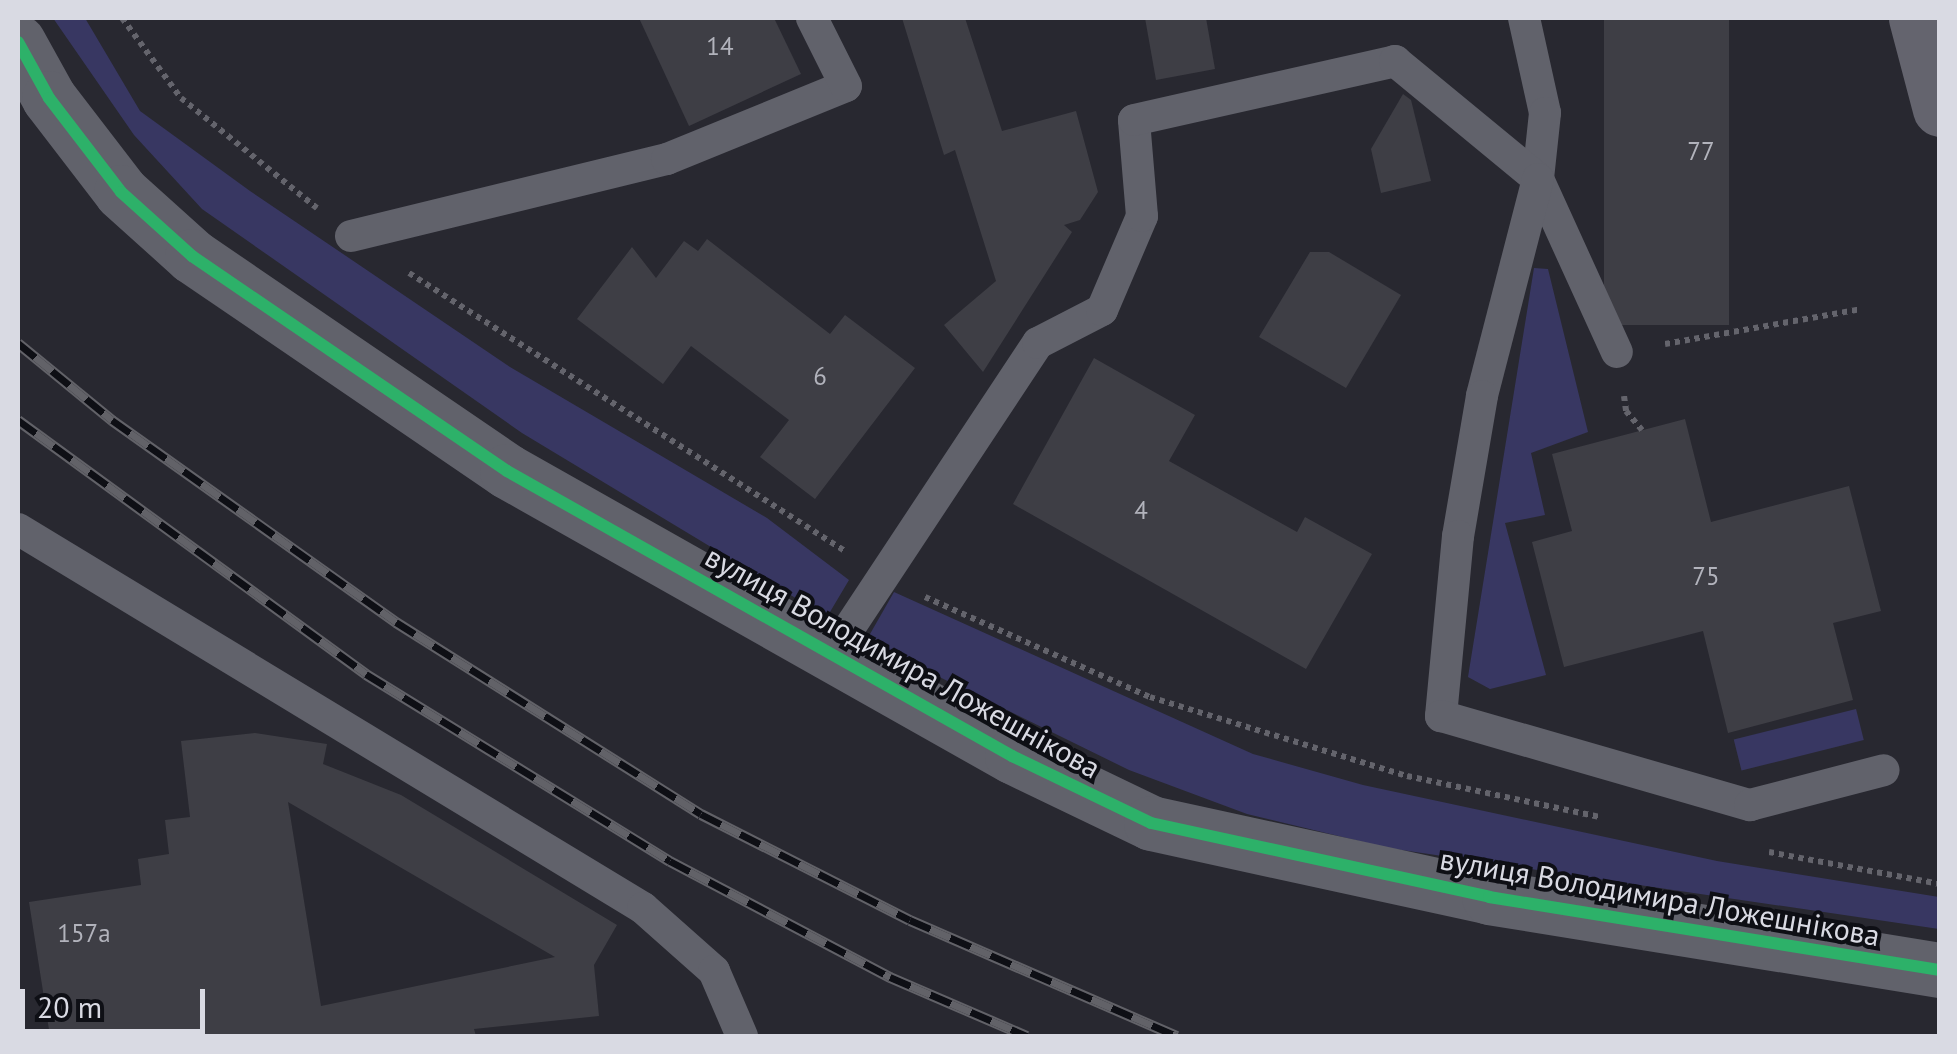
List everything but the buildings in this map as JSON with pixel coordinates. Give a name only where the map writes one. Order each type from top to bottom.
[{"type":"main road","points":[[1916,18],[1940,109]]},
{"type":"street","name":"вулиця Володимира Ложешнікова","points":[[18,42],[49,98],[120,192],[192,256],[507,470],[1012,756],[1151,824],[1488,897],[1940,970]]},
{"type":"lane","points":[[351,236],[667,159],[846,86],[812,18]]},
{"type":"lane","points":[[1524,18],[1545,113],[1538,179],[1482,396],[1458,536],[1441,716],[1750,805],[1884,770]]},
{"type":"lane","points":[[832,654],[1038,343],[1102,310],[1142,216],[1134,120],[1394,61],[1538,179],[1618,352]]},
{"type":"lane","points":[[18,529],[643,908],[714,971],[742,1036]]},
{"type":"path","points":[[122,18],[181,98],[351,236],[885,576],[1150,698],[1406,776],[1616,820]]},
{"type":"path","points":[[1618,352],[1861,310]]},
{"type":"path","points":[[1626,411],[1642,430]]},
{"type":"path","points":[[1749,848],[1940,884]]},
{"type":"shaded area","points":[[53,18],[85,18],[140,111],[250,191],[510,367],[767,518],[849,580],[827,617],[522,433],[202,209],[134,135]]},
{"type":"shaded area","points":[[1534,268],[1548,269],[1588,432],[1531,453],[1545,515],[1505,523],[1546,675],[1490,689],[1468,677]]},
{"type":"shaded area","points":[[894,592],[1253,754],[1363,785],[1717,861],[1939,897],[1939,929],[1388,848],[1247,814],[1129,770],[866,641]]},
{"type":"shaded area","points":[[1856,709],[1864,740],[1741,771],[1734,739]]},
{"type":"railway","points":[[18,343],[112,420],[396,622],[701,814],[910,920],[1177,1036]]},
{"type":"railway","points":[[18,420],[366,674],[670,861],[890,977],[1027,1036]]},
{"type":"cycle path","points":[[18,42],[49,98],[121,192],[192,256],[507,471],[1012,756],[1151,823],[1489,897],[1940,970]]}]
